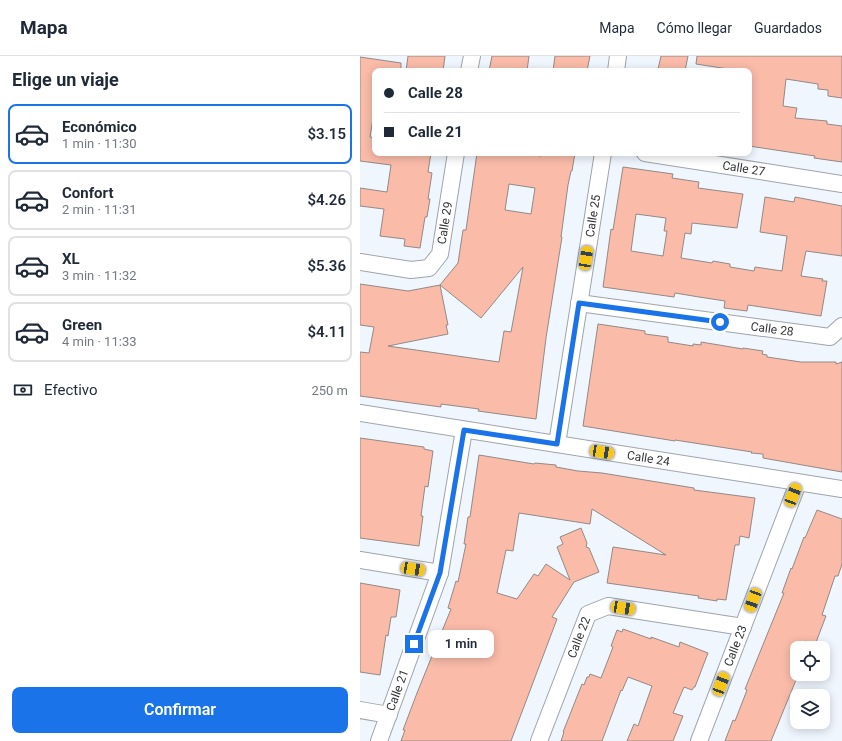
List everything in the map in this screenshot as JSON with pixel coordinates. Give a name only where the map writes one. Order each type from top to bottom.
[{"type":"street","points":[[470,68],[472,56]]},
{"type":"street","points":[[616,68],[618,56]]},
{"type":"street","name":"Calle 29","points":[[360,262],[410,270],[429,268],[440,254],[456,156]]},
{"type":"street","name":"Calle 25","points":[[557,444],[603,156]]},
{"type":"street","name":"Calle 27","points":[[664,156],[842,184]]},
{"type":"street","name":"Calle 28","points":[[579,303],[830,337],[842,326]]},
{"type":"street","name":"Calle 24","points":[[360,413],[842,490]]},
{"type":"street","name":"Calle 21","points":[[379,741],[440,573],[464,430]]},
{"type":"street","name":"Calle 23","points":[[699,741],[798,483]]},
{"type":"street","points":[[360,560],[440,573]]},
{"type":"street","name":"Calle 22","points":[[539,741],[588,614],[608,606],[743,628]]},
{"type":"street","points":[[360,710],[389,715]]},
{"type":"building","points":[[408,56],[445,56],[443,68],[406,68]]},
{"type":"building","points":[[492,56],[529,56],[527,68],[490,68]]},
{"type":"building","points":[[555,56],[590,56],[588,68],[553,68]]},
{"type":"building","points":[[661,56],[688,56],[686,68],[658,68]]},
{"type":"building","points":[[697,56],[842,56],[842,98],[828,96],[828,90],[818,89],[818,84],[786,79],[783,106],[797,108],[795,118],[827,121],[827,124],[842,126],[842,162],[814,158],[815,156],[752,146],[752,68],[722,68],[696,64]]},
{"type":"building","points":[[360,57],[401,63],[401,68],[372,68],[372,125],[370,137],[372,137],[372,156],[431,156],[428,172],[432,173],[428,199],[430,199],[427,217],[425,217],[420,248],[404,246],[405,239],[380,236],[384,209],[360,206],[360,188],[387,192],[391,165],[360,161]]},
{"type":"building","points":[[477,156],[574,156],[568,185],[536,419],[441,404],[441,407],[360,396],[360,352],[369,353],[374,327],[360,325],[360,284],[408,291],[440,285],[458,263],[463,230],[466,230]],"holes":[[[509,184],[535,188],[531,214],[505,210]],[[523,267],[511,332],[504,331],[499,362],[388,346],[448,334],[446,325],[448,325],[440,285],[481,318]]]},
{"type":"building","points":[[623,167],[673,174],[672,178],[699,182],[698,188],[743,194],[737,228],[692,223],[691,234],[685,233],[681,258],[730,264],[730,267],[754,271],[755,267],[782,271],[787,236],[760,232],[765,197],[794,202],[795,197],[842,206],[842,256],[806,251],[801,276],[823,279],[822,281],[827,281],[821,316],[748,305],[747,311],[724,308],[725,301],[675,293],[674,297],[603,287],[611,229],[613,230]],"holes":[[[636,214],[666,218],[664,231],[667,231],[663,256],[631,251]]]},
{"type":"building","points":[[598,324],[645,331],[645,334],[668,337],[668,342],[693,346],[693,344],[701,345],[701,342],[763,351],[762,354],[767,355],[767,357],[801,362],[836,362],[836,364],[842,362],[842,472],[763,458],[763,454],[751,453],[752,452],[583,426]]},
{"type":"building","points":[[360,438],[424,447],[424,449],[433,451],[428,487],[425,486],[419,546],[360,538]]},
{"type":"building","points":[[479,455],[534,464],[556,465],[556,467],[578,471],[602,473],[694,488],[694,490],[755,498],[749,538],[740,536],[739,545],[735,545],[726,600],[717,599],[717,601],[698,598],[699,596],[607,583],[613,547],[666,555],[592,509],[590,524],[519,513],[513,551],[506,550],[497,593],[517,599],[534,574],[538,576],[546,564],[570,580],[557,547],[563,544],[560,537],[581,528],[587,543],[586,547],[589,548],[599,572],[574,582],[552,617],[557,619],[511,741],[401,741],[405,730],[403,730],[417,693],[451,609],[448,608],[456,581],[458,582],[466,544],[464,544],[468,517],[470,517]]},
{"type":"building","points":[[817,510],[842,519],[842,564],[838,576],[835,576],[822,615],[826,616],[817,641],[790,641],[790,681],[796,681],[792,689],[790,689],[790,695],[771,741],[725,741],[733,720],[735,721],[747,690],[745,689],[784,593],[782,593],[791,568],[792,569],[804,537],[805,538]]},
{"type":"building","points":[[360,583],[400,590],[396,617],[391,617],[388,636],[386,635],[380,675],[360,672]]},
{"type":"building","points":[[623,629],[679,647],[680,642],[708,653],[695,687],[692,690],[684,687],[673,713],[683,716],[673,741],[627,741],[634,724],[638,726],[652,686],[628,677],[622,691],[621,690],[602,741],[561,741],[563,732],[582,684],[584,685],[590,674],[601,678],[613,647],[611,646],[617,630],[622,632]]},
{"type":"route","points":[[414,644],[440,573],[464,430],[557,444],[579,303],[720,322]]}]
